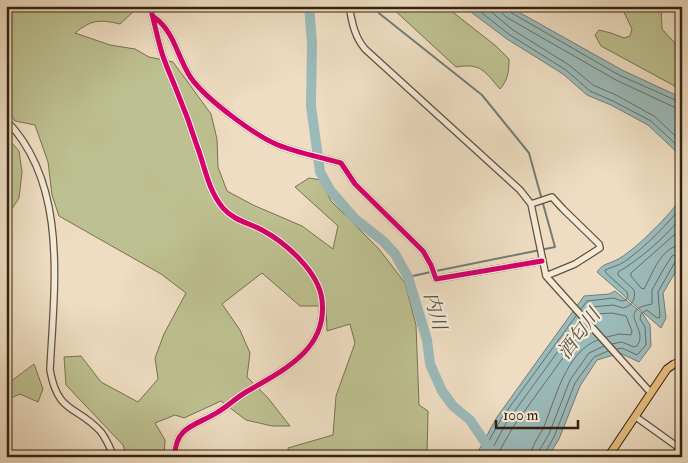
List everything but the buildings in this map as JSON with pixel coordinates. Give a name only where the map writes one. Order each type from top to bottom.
[{"type":"main road","points":[[608,457],[667,369],[674,364],[682,362]]},
{"type":"street","points":[[150,6],[161,50],[202,158],[212,191],[230,214],[274,237],[297,256],[316,283],[322,298],[322,320],[312,342],[302,355],[283,372],[244,394],[218,412],[186,429],[177,441],[174,457]]},
{"type":"street","points":[[349,6],[355,32],[359,42],[365,49],[533,202],[539,246],[547,275],[651,393]]},
{"type":"street","points":[[154,17],[161,22],[172,37],[192,79],[214,101],[240,121],[278,145],[341,162],[355,184],[423,251],[436,279],[542,261]]},
{"type":"street","points":[[6,120],[27,146],[44,185],[49,209],[53,235],[54,267],[50,370],[53,384],[63,403],[94,425],[101,433],[114,457]]},
{"type":"street","points":[[533,202],[552,197],[599,244],[600,248],[575,264],[547,275]]},
{"type":"street","points":[[636,417],[682,450]]},
{"type":"green space","points":[[6,6],[133,6],[133,12],[120,24],[106,21],[91,23],[75,33],[110,45],[135,49],[149,57],[173,62],[211,114],[217,139],[218,167],[227,191],[253,205],[302,226],[333,249],[338,226],[295,187],[309,178],[321,180],[331,201],[379,249],[405,283],[416,325],[419,405],[428,411],[427,457],[289,457],[288,448],[333,435],[336,396],[355,343],[350,324],[327,331],[326,306],[300,306],[262,273],[222,304],[240,330],[250,353],[247,377],[268,398],[290,426],[272,426],[246,420],[221,401],[184,418],[175,415],[155,423],[165,440],[164,457],[127,457],[123,445],[66,385],[64,357],[81,356],[101,382],[138,402],[158,379],[155,358],[164,334],[186,293],[161,274],[59,216],[52,195],[48,162],[35,125],[15,121],[6,106]]},
{"type":"green space","points":[[390,6],[445,6],[496,46],[509,59],[508,75],[503,86],[500,89],[486,73],[477,67],[456,67]]},
{"type":"green space","points":[[621,6],[661,6],[662,29],[682,51],[682,90],[601,46],[595,35],[599,30],[624,38],[630,36],[632,29]]},
{"type":"green space","points":[[6,136],[19,151],[22,172],[19,198],[6,218]]},
{"type":"green space","points":[[34,364],[43,389],[38,402],[20,394],[6,400],[6,385]]},
{"type":"water","points":[[463,6],[508,6],[622,70],[678,96],[682,99],[682,157],[648,125],[611,105],[587,95],[563,74],[507,39]]},
{"type":"water","points":[[682,197],[682,261],[663,293],[666,318],[661,328],[597,272],[602,266],[620,258],[644,239]]},
{"type":"water","name":"酒匂川","points":[[615,291],[643,314],[650,325],[651,346],[639,362],[620,353],[597,360],[580,386],[559,439],[548,457],[475,457],[497,417],[584,296],[609,294]]},
{"type":"waterway","name":"内川","points":[[309,6],[312,43],[311,106],[320,172],[330,190],[355,219],[383,241],[395,254],[408,277],[427,340],[430,364],[442,391],[453,406],[470,420],[495,457]]},
{"type":"waterway","points":[[373,6],[380,14],[482,95],[529,153],[555,247],[436,271]]},
{"type":"waterway","points":[[408,277],[431,272]]},
{"type":"cycle path","points":[[150,6],[164,60],[187,118],[210,186],[218,201],[231,216],[262,230],[291,250],[315,279],[320,289],[322,300],[322,317],[318,333],[300,357],[274,376],[242,394],[222,410],[189,428],[178,439],[175,457]]},
{"type":"cycle path","points":[[154,17],[167,30],[191,78],[208,96],[231,116],[268,140],[293,150],[341,163],[355,184],[423,251],[436,279],[542,261]]}]
